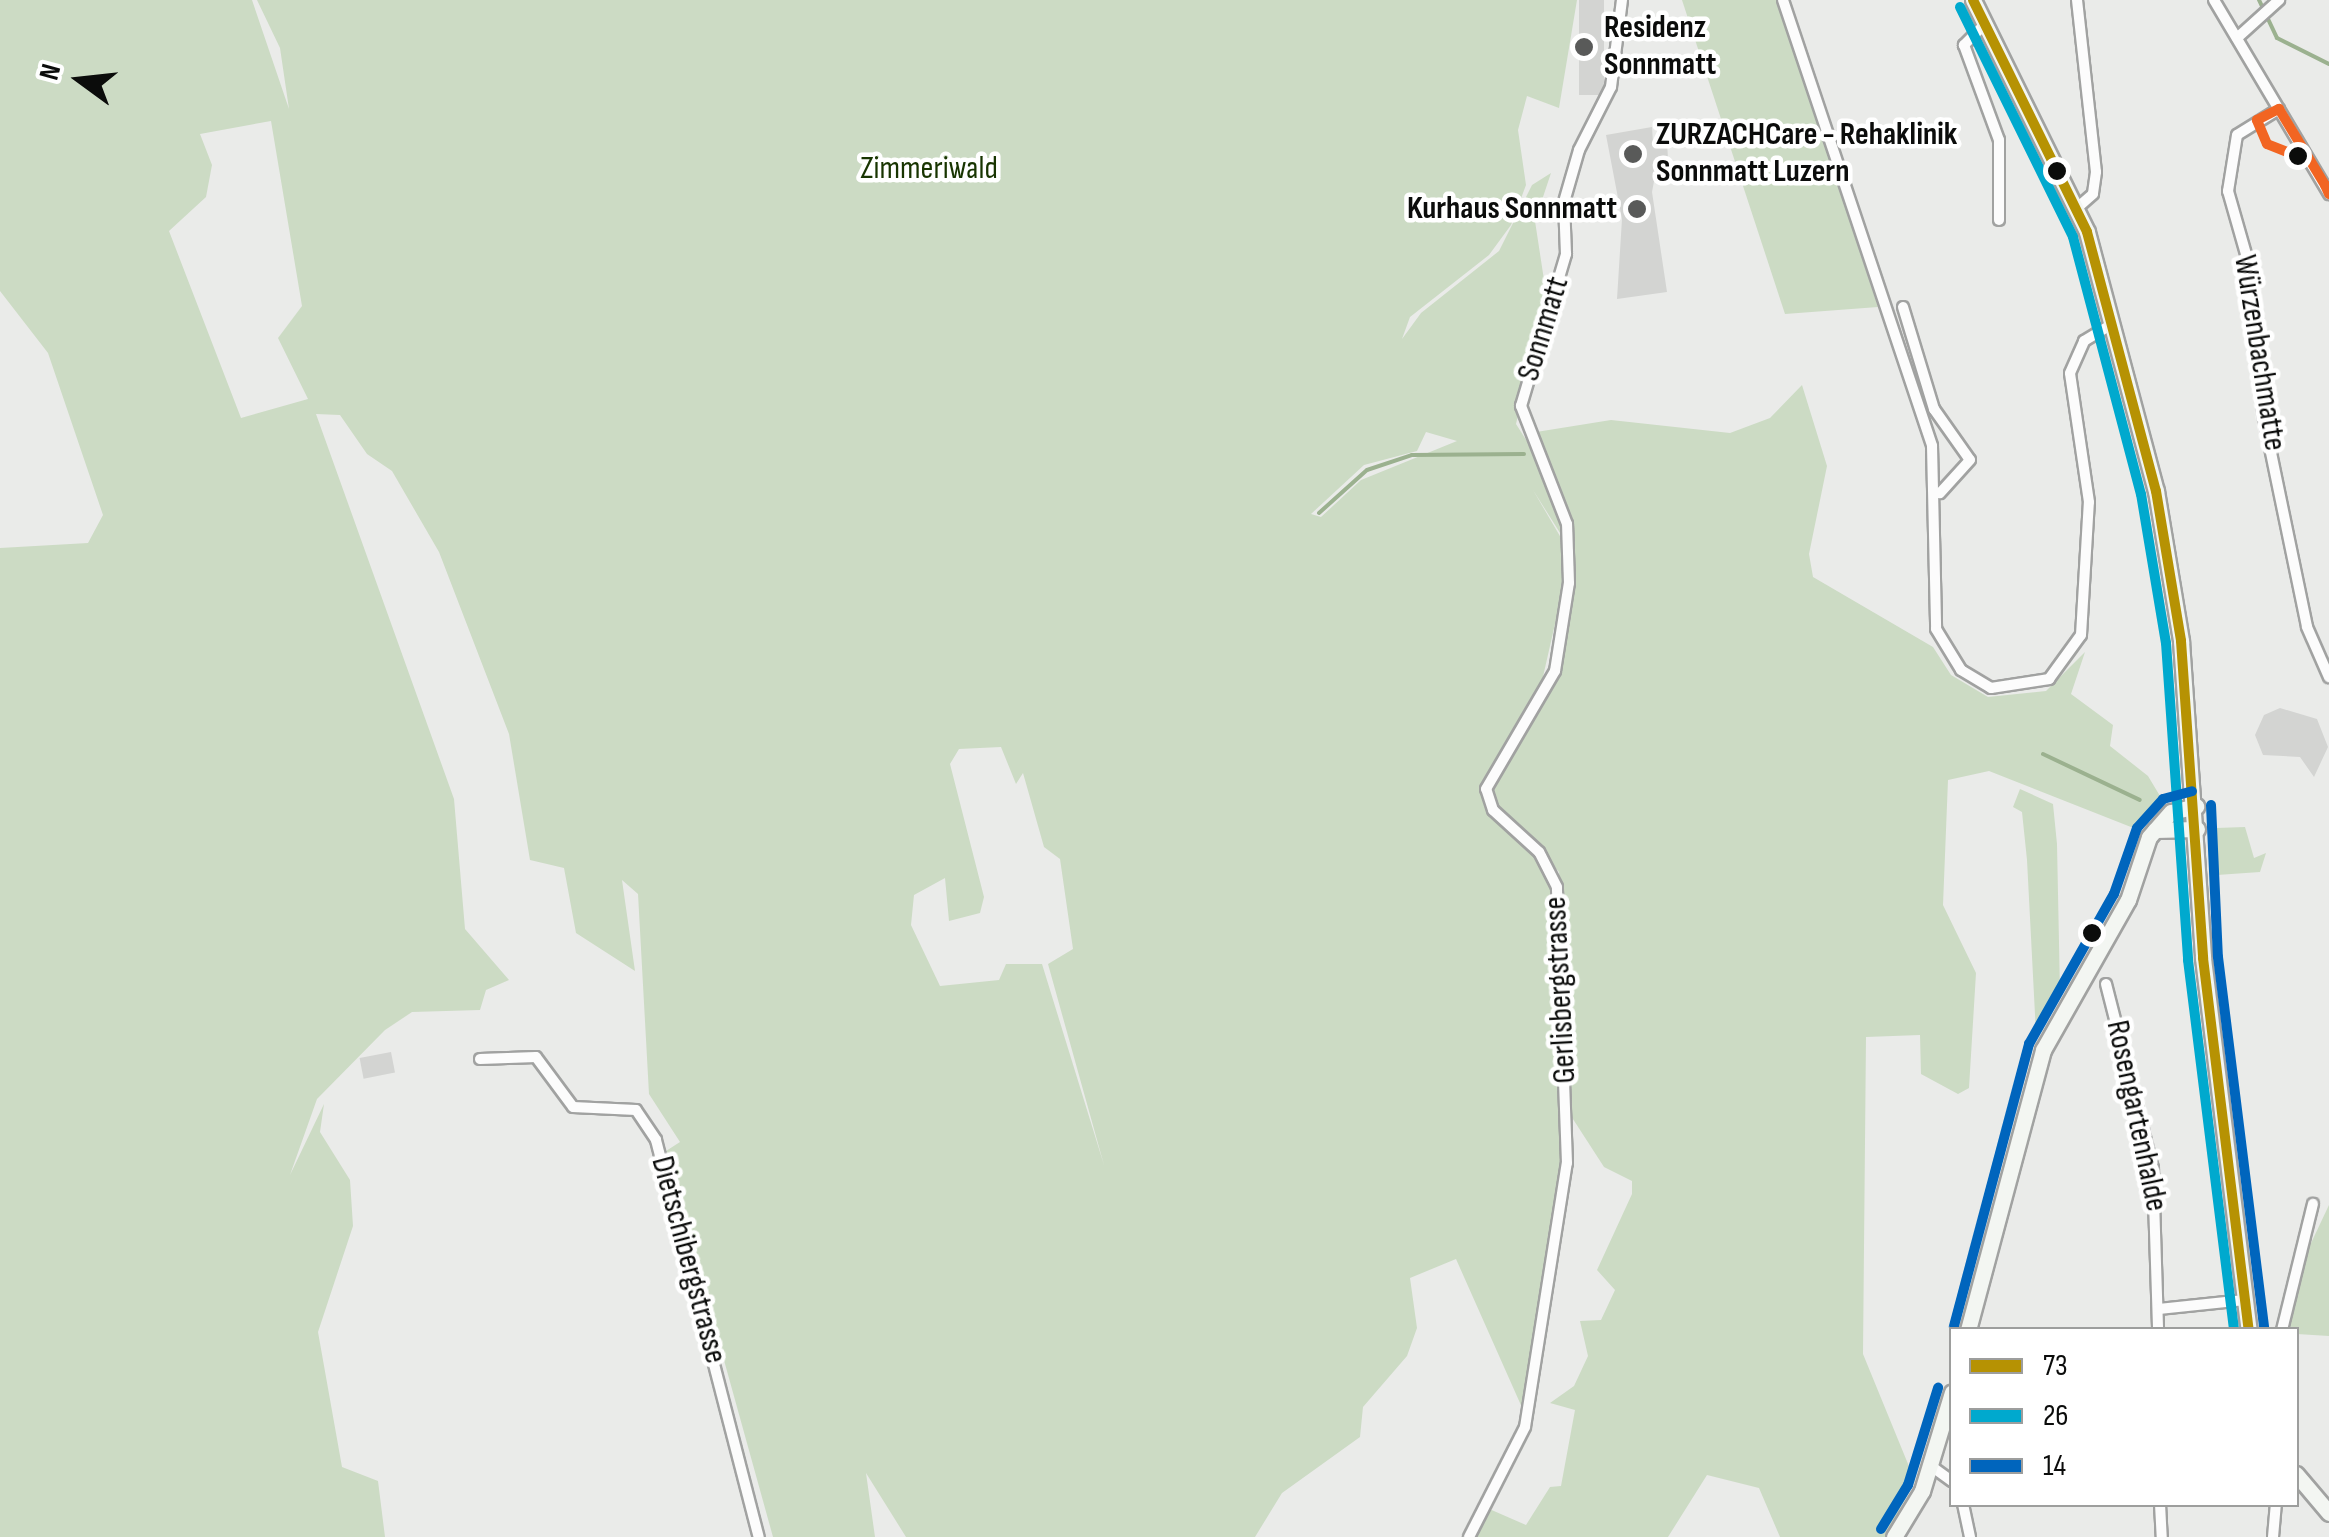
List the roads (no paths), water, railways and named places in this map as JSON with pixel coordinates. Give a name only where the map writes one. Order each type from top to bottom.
[{"type":"main road","points":[[1973,0],[2078,207],[2112,325],[2164,536],[2196,806],[2203,958],[2249,1327]]},
{"type":"main road","points":[[1969,1327],[2043,1050],[2116,925],[2155,830],[2196,806]]},
{"type":"main road","points":[[2155,830],[2197,829]]},
{"type":"main road","points":[[1894,1537],[1931,1466],[1949,1403]]},
{"type":"main road","points":[[2299,1466],[2329,1497]]},
{"type":"main road","points":[[2300,1483],[2329,1513]]},
{"type":"street","name":"Sonnmatt","points":[[1522,425],[1524,391],[1566,254],[1566,196],[1616,64],[1622,0]]},
{"type":"street","points":[[1782,0],[1923,413],[1940,492],[1932,581],[1944,646],[1991,688],[2049,679],[2082,635],[2090,572],[2070,373],[2084,340],[2112,325]]},
{"type":"street","points":[[2077,0],[2096,172],[2093,194],[2078,207]]},
{"type":"street","points":[[2214,0],[2329,194]]},
{"type":"street","points":[[2237,38],[2279,0]]},
{"type":"street","points":[[1985,24],[1964,46],[1999,140],[1998,220]]},
{"type":"street","name":"Würzenbachmatte","points":[[2279,109],[2237,134],[2228,190],[2306,627],[2329,677]]},
{"type":"street","points":[[1903,307],[1934,409],[1970,460],[1940,492]]},
{"type":"street","name":"Gerlisbergstrasse","points":[[1469,1537],[1525,1427],[1568,1162],[1557,887],[1539,852],[1486,799],[1491,775],[1546,700],[1570,583],[1564,508],[1522,425]]},
{"type":"street","name":"Rosengartenhalde","points":[[2106,984],[2152,1168],[2158,1327]]},
{"type":"street","name":"Dietschibergstrasse","points":[[480,1059],[536,1057],[573,1106],[636,1110],[656,1140],[759,1537]]},
{"type":"street","points":[[2283,1327],[2313,1204]]},
{"type":"street","points":[[2159,1309],[2245,1300]]},
{"type":"street","points":[[1931,1466],[1949,1479]]},
{"type":"street","points":[[1964,1507],[1970,1537]]},
{"type":"street","points":[[2160,1507],[2162,1537]]},
{"type":"street","points":[[2273,1537],[2276,1507]]},
{"type":"waterway","points":[[2259,0],[2277,38],[2329,64]]},
{"type":"waterway","points":[[1319,513],[1367,470],[1412,455],[1524,454]]},
{"type":"waterway","points":[[2043,754],[2140,800]]},
{"type":"place","name":"Residenz Sonnmatt","points":[[1584,47]]},
{"type":"place","name":"ZURZACHCare - Rehaklinik Sonnmatt Luzern","points":[[1633,154]]},
{"type":"place","name":"Kurhaus Sonnmatt","points":[[1637,209]]},
{"type":"park label","name":"Zimmeriwald","points":[[929,169]]}]
